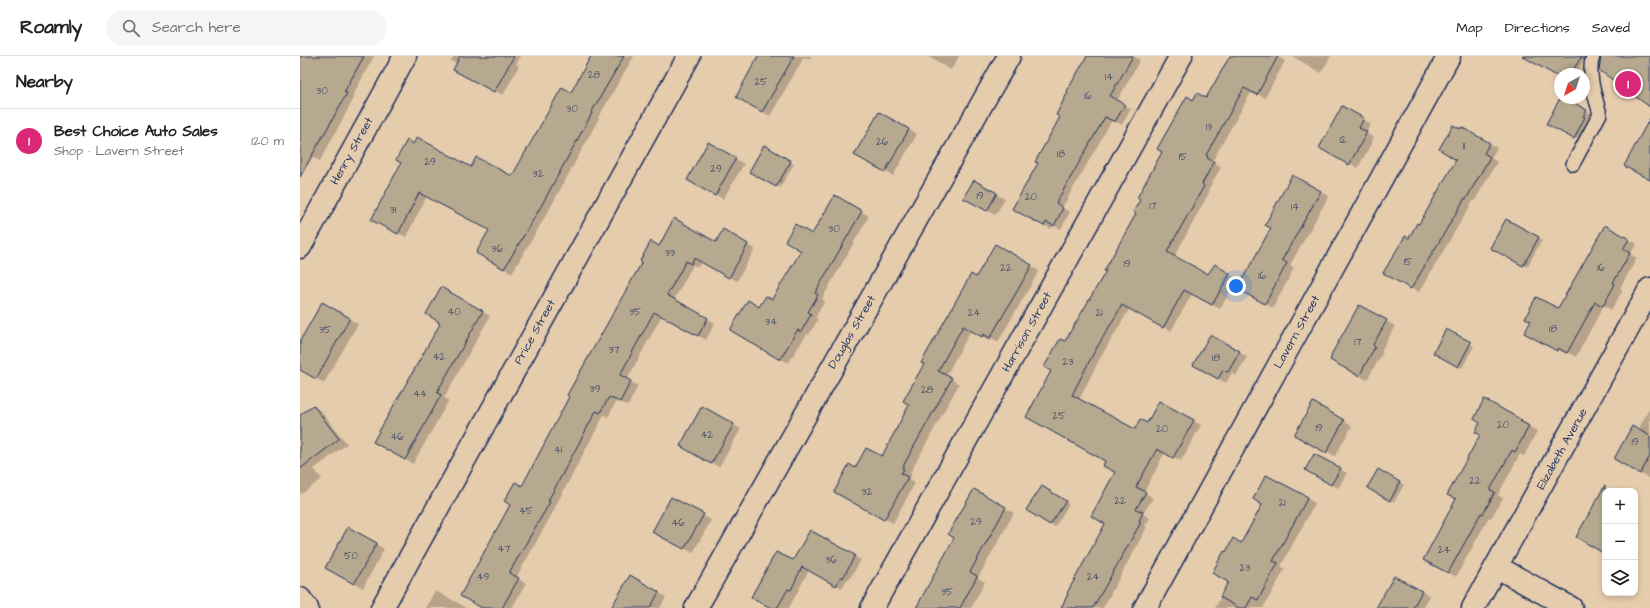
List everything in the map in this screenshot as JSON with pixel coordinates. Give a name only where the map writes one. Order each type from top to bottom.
[{"type":"street","name":"Henry Street","points":[[300,247],[405,56]]},
{"type":"street","name":"Price Street","points":[[382,608],[689,56]]},
{"type":"street","name":"Douglas Street","points":[[696,608],[1009,56]]},
{"type":"street","name":"Harrison Street","points":[[872,608],[1181,56]]},
{"type":"street","name":"Lavern Street","points":[[1145,608],[1449,56]]},
{"type":"street","name":"Elizabeth Avenue","points":[[1474,608],[1650,289]]},
{"type":"street","points":[[1497,567],[1572,608]]},
{"type":"street","points":[[300,599],[307,608]]},
{"type":"lane","points":[[1573,164],[1600,114],[1592,82],[1591,63],[1593,56]]},
{"type":"building","points":[[300,56],[364,56],[344,92],[347,93],[300,177]]},
{"type":"building","points":[[460,56],[514,56],[494,92],[453,70]]},
{"type":"building","points":[[591,56],[624,56],[591,113],[540,208],[504,269],[476,253],[489,230],[419,193],[398,234],[371,220],[401,163],[396,160],[407,140],[413,144],[417,137],[471,167],[476,157],[512,176],[562,87],[571,92]]},
{"type":"building","points":[[758,56],[794,56],[762,112],[736,97]]},
{"type":"building","points":[[1087,56],[1133,56],[1110,96],[1125,104],[1115,122],[1105,117],[1056,203],[1063,208],[1054,226],[1046,222],[1044,226],[1012,209],[1038,163],[1035,162],[1060,117],[1056,115],[1068,92],[1067,91]]},
{"type":"building","points":[[1230,56],[1278,56],[1257,95],[1244,88],[1206,155],[1208,156],[1207,158],[1214,162],[1202,184],[1204,186],[1167,252],[1208,274],[1215,264],[1230,274],[1212,305],[1184,290],[1163,328],[1122,305],[1092,356],[1072,395],[1135,429],[1140,419],[1147,423],[1159,401],[1194,420],[1173,458],[1157,449],[1136,487],[1146,492],[1136,509],[1143,512],[1139,521],[1141,522],[1093,608],[1061,608],[1068,594],[1067,593],[1105,524],[1091,516],[1115,472],[1103,466],[1105,461],[1026,417],[1051,371],[1044,367],[1060,339],[1065,341],[1106,271],[1104,271],[1136,214],[1133,212],[1140,200],[1137,198],[1162,152],[1157,149],[1187,96],[1193,100],[1197,93],[1206,98]]},
{"type":"building","points":[[1522,56],[1585,56],[1584,59],[1581,57],[1575,68],[1554,68],[1554,75]]},
{"type":"building","points":[[1601,56],[1650,56],[1650,107],[1599,70]]},
{"type":"building","points":[[1557,104],[1576,104],[1587,110],[1574,139],[1546,124]]},
{"type":"building","points":[[1342,106],[1364,118],[1359,128],[1367,132],[1349,165],[1319,148]]},
{"type":"building","points":[[879,112],[909,129],[885,172],[854,155]]},
{"type":"building","points":[[1650,118],[1650,180],[1624,166]]},
{"type":"building","points":[[1453,125],[1460,129],[1461,127],[1490,143],[1484,153],[1490,157],[1411,289],[1383,273],[1405,236],[1409,238],[1417,223],[1419,224],[1456,160],[1439,149]]},
{"type":"building","points":[[708,142],[736,158],[715,196],[687,180]]},
{"type":"building","points":[[764,145],[791,161],[776,187],[749,172]]},
{"type":"building","points":[[1292,175],[1321,191],[1282,260],[1287,263],[1265,304],[1237,289],[1271,228],[1265,225]]},
{"type":"building","points":[[974,180],[997,193],[987,211],[963,198]]},
{"type":"building","points":[[835,195],[862,211],[815,293],[818,295],[808,312],[811,314],[801,332],[798,330],[795,334],[780,360],[730,330],[748,300],[759,307],[766,296],[772,299],[801,251],[785,241],[795,224],[812,234]]},
{"type":"building","points":[[674,218],[716,242],[723,229],[748,244],[729,278],[694,258],[691,264],[686,261],[667,295],[708,318],[698,336],[654,312],[620,375],[631,381],[620,402],[609,397],[600,413],[596,411],[548,501],[550,502],[509,573],[519,578],[502,608],[482,608],[460,596],[510,505],[504,501],[515,482],[522,486],[569,397],[567,395],[642,262],[640,261],[651,241],[659,246]]},
{"type":"building","points":[[1506,219],[1539,237],[1523,266],[1490,248]]},
{"type":"building","points":[[1605,225],[1629,239],[1623,249],[1630,253],[1613,283],[1615,284],[1603,306],[1595,302],[1567,353],[1558,348],[1557,351],[1524,333],[1531,321],[1525,318],[1536,297],[1558,308]]},
{"type":"building","points":[[995,244],[1032,265],[990,338],[983,334],[982,337],[963,326],[938,371],[952,378],[902,468],[904,469],[901,474],[908,477],[884,520],[834,492],[849,464],[855,468],[866,448],[882,456],[909,405],[903,401],[924,364],[921,363],[971,274],[976,277]]},
{"type":"building","points":[[441,287],[483,311],[437,392],[441,395],[405,460],[373,442],[440,324],[426,314]]},
{"type":"building","points":[[322,302],[350,318],[316,379],[300,370],[300,341]]},
{"type":"building","points":[[1359,305],[1387,320],[1373,345],[1375,347],[1359,376],[1330,360],[1331,355]]},
{"type":"building","points":[[1446,329],[1471,342],[1458,367],[1433,353]]},
{"type":"building","points":[[1210,335],[1240,351],[1228,372],[1223,370],[1218,379],[1193,365]]},
{"type":"building","points":[[1484,399],[1522,420],[1520,421],[1529,426],[1515,452],[1512,450],[1490,490],[1495,492],[1483,514],[1481,513],[1448,573],[1423,560],[1456,499],[1447,495],[1480,435],[1475,432],[1480,423],[1474,419]]},
{"type":"building","points":[[1313,402],[1344,420],[1326,453],[1294,435]]},
{"type":"building","points":[[313,405],[339,439],[300,469],[300,415]]},
{"type":"building","points":[[702,406],[734,424],[711,464],[680,446]]},
{"type":"building","points":[[1632,426],[1650,436],[1650,456],[1640,474],[1614,459]]},
{"type":"building","points":[[1314,454],[1341,468],[1331,485],[1305,470]]},
{"type":"building","points":[[1378,469],[1400,482],[1390,501],[1367,488]]},
{"type":"building","points":[[1266,475],[1308,497],[1273,561],[1278,563],[1258,600],[1252,597],[1246,608],[1239,608],[1220,597],[1228,582],[1212,573],[1224,551],[1226,552],[1233,538],[1241,543],[1262,505],[1253,499]]},
{"type":"building","points":[[1042,486],[1066,501],[1050,525],[1026,510]]},
{"type":"building","points":[[974,489],[1006,507],[970,572],[977,576],[960,608],[916,608],[954,538],[948,534]]},
{"type":"building","points":[[1602,490],[1602,552],[1576,537]]},
{"type":"building","points":[[671,497],[704,514],[684,549],[652,532]]},
{"type":"building","points":[[348,527],[377,543],[354,584],[325,568]]},
{"type":"building","points":[[810,530],[855,555],[843,578],[841,576],[836,586],[802,567],[791,590],[788,589],[777,608],[771,608],[751,597],[776,552],[793,560]]},
{"type":"building","points":[[630,575],[659,592],[650,608],[611,608]]},
{"type":"building","points":[[1394,576],[1422,591],[1413,608],[1376,608]]},
{"type":"place","name":"Best Choice Auto Sales","points":[[1628,84]]}]
